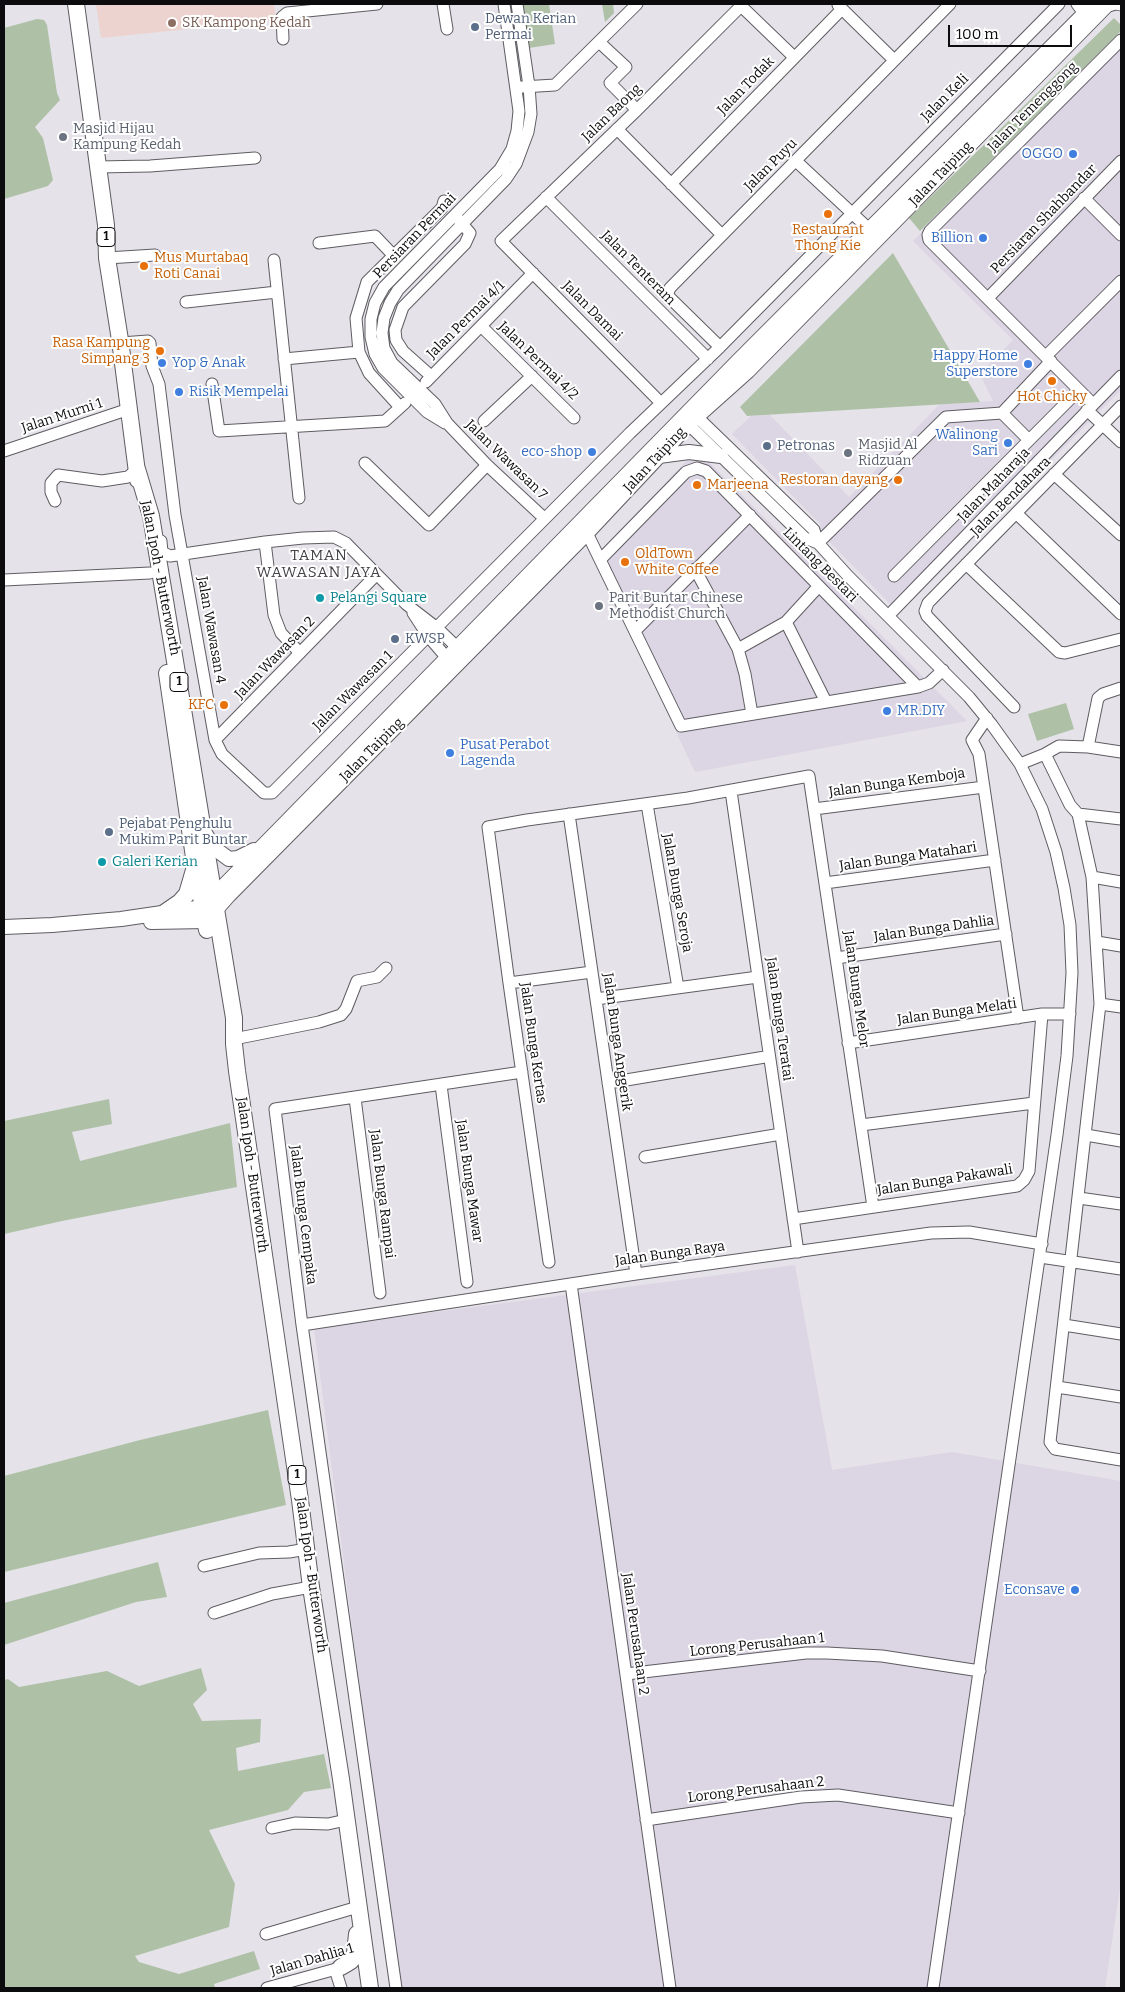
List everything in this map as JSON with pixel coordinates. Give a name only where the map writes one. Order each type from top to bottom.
[{"type":"highway","name":"Jalan Ipoh - Butterworth","points":[[76,4],[106,225],[107,258],[129,409],[129,475],[150,573],[195,864],[209,909]]},
{"type":"highway","name":"Jalan Ipoh - Butterworth","points":[[129,475],[151,516],[204,832],[209,909],[224,1020],[234,1042],[370,1988]]},
{"type":"highway","points":[[164,913],[180,902],[187,894],[195,864]]},
{"type":"highway","points":[[338,1968],[351,1961],[355,1953],[358,1907]]},
{"type":"highway","points":[[338,1968],[354,1971],[360,1977],[365,1988]]},
{"type":"main road","name":"Jalan Taiping","points":[[209,909],[690,417],[869,229],[1094,6]]},
{"type":"main road","name":"Jalan Taiping","points":[[462,651],[587,533],[659,456],[690,417],[748,371],[1094,6]]},
{"type":"main road","points":[[659,456],[689,452],[721,456]]},
{"type":"main road","name":"Jalan Taiping","points":[[209,909],[261,847],[451,662]]},
{"type":"main road","points":[[204,832],[214,848],[229,859],[238,858],[261,847]]},
{"type":"main road","points":[[4,927],[122,919],[209,909]]},
{"type":"main road","points":[[122,919],[156,922],[209,909]]},
{"type":"street","points":[[283,39],[282,17],[284,14],[377,4]]},
{"type":"street","points":[[443,4],[447,29]]},
{"type":"street","name":"Persiaran Permai","points":[[458,220],[500,169],[512,149],[517,131],[519,111],[504,4]]},
{"type":"street","name":"Persiaran Permai","points":[[447,423],[435,404],[415,393],[382,368],[370,337],[371,319],[375,303],[384,287],[506,179],[516,164],[528,132],[531,114],[529,86],[517,4]]},
{"type":"street","points":[[516,87],[554,85],[637,4]]},
{"type":"street","name":"Jalan Puyu","points":[[720,347],[669,296],[670,288],[949,4]]},
{"type":"street","name":"Jalan Keli","points":[[708,359],[1058,4]]},
{"type":"street","points":[[740,5],[794,57]]},
{"type":"street","name":"Jalan Baong","points":[[501,241],[637,110],[740,5]]},
{"type":"street","points":[[1094,6],[1121,5]]},
{"type":"street","points":[[839,6],[894,60]]},
{"type":"street","name":"Jalan Todak","points":[[671,184],[794,57],[839,6]]},
{"type":"street","name":"Jalan Temenggong","points":[[988,298],[929,240],[928,235],[930,231],[1121,40]]},
{"type":"street","points":[[599,42],[626,68],[610,84],[637,110]]},
{"type":"street","points":[[617,129],[722,235]]},
{"type":"street","points":[[98,167],[150,166],[255,158]]},
{"type":"street","points":[[796,160],[869,229]]},
{"type":"street","name":"Persiaran Shahbandar","points":[[988,298],[1121,160]]},
{"type":"street","name":"Jalan Tenteram","points":[[546,197],[708,359]]},
{"type":"street","points":[[1084,198],[1121,235]]},
{"type":"street","points":[[400,408],[369,373],[359,352],[356,318],[359,303],[368,282],[442,208],[444,201]]},
{"type":"street","points":[[431,376],[403,351],[396,340],[398,320],[403,307],[465,244],[470,233],[458,220]]},
{"type":"street","points":[[319,243],[375,236],[394,256]]},
{"type":"street","name":"Jalan Damai","points":[[501,241],[661,403]]},
{"type":"street","points":[[107,258],[154,255]]},
{"type":"street","points":[[274,260],[299,498]]},
{"type":"street","name":"Jalan Permai 4/1","points":[[212,384],[219,431],[292,425],[385,421],[533,273]]},
{"type":"street","points":[[818,543],[946,417],[1002,412],[1048,359],[1121,281]]},
{"type":"street","points":[[186,302],[277,292]]},
{"type":"street","points":[[988,298],[1079,390],[1103,425],[1121,442]]},
{"type":"street","name":"Jalan Permai 4/2","points":[[481,326],[574,418]]},
{"type":"street","points":[[120,343],[149,342],[152,366],[159,384],[167,447],[176,555]]},
{"type":"street","points":[[284,359],[359,352]]},
{"type":"street","name":"Jalan Wawasan 1","points":[[215,740],[222,754],[264,793],[272,793],[544,518],[708,359]]},
{"type":"street","points":[[484,421],[532,376]]},
{"type":"street","name":"Jalan Maharaja","points":[[889,615],[1121,376]]},
{"type":"street","points":[[894,576],[1028,439],[1079,390]]},
{"type":"street","name":"Jalan Bendahara","points":[[1014,707],[927,616],[925,611],[928,603],[1121,406]]},
{"type":"street","name":"Jalan Murni 1","points":[[4,451],[129,409]]},
{"type":"street","points":[[1002,412],[1028,439]]},
{"type":"street","points":[[690,417],[721,456],[805,538],[818,543]]},
{"type":"street","points":[[690,417],[814,530],[818,543],[848,576],[943,670],[987,718],[1020,764],[1042,809],[1056,852],[1064,888],[1070,934],[1072,973],[1070,1014],[1059,1125],[934,1988]]},
{"type":"street","name":"Jalan Wawasan 7","points":[[447,423],[487,465],[544,518]]},
{"type":"street","points":[[365,463],[429,525],[487,465]]},
{"type":"street","name":"Lintang Bestari","points":[[600,560],[686,472],[697,468],[706,471],[918,687]]},
{"type":"street","points":[[1054,474],[1121,536]]},
{"type":"street","points":[[55,501],[51,492],[51,483],[58,475],[98,482],[129,475]]},
{"type":"street","points":[[1016,513],[1121,614]]},
{"type":"street","points":[[635,631],[694,569],[750,515]]},
{"type":"street","points":[[587,533],[681,726],[918,687],[929,683],[943,670]]},
{"type":"street","points":[[154,535],[161,541],[162,552],[176,555],[265,542],[334,536],[346,543],[406,604],[432,632],[451,662]]},
{"type":"street","points":[[265,542],[274,615],[281,633],[300,653]]},
{"type":"street","points":[[163,588],[168,581],[164,563],[176,555]]},
{"type":"street","name":"Jalan Wawasan 4","points":[[176,555],[215,740]]},
{"type":"street","points":[[966,564],[1059,652],[1065,653],[1121,639]]},
{"type":"street","points":[[694,569],[738,649],[745,674],[752,714]]},
{"type":"street","points":[[4,580],[150,573]]},
{"type":"street","name":"Jalan Wawasan 2","points":[[215,740],[376,575]]},
{"type":"street","points":[[738,649],[786,622],[819,586]]},
{"type":"street","points":[[786,622],[826,702]]},
{"type":"street","points":[[432,632],[462,651]]},
{"type":"street","points":[[1088,747],[1098,698],[1102,694],[1121,688]]},
{"type":"street","points":[[987,718],[972,740],[979,754],[1018,1018]]},
{"type":"street","points":[[1020,764],[1045,754],[1058,746],[1088,747],[1121,752]]},
{"type":"street","points":[[1045,754],[1070,805],[1078,814],[1092,877],[1100,1004],[1050,1442],[1055,1449],[1121,1460]]},
{"type":"street","name":"Jalan Bunga Melor","points":[[731,791],[809,776],[873,1207]]},
{"type":"street","name":"Jalan Bunga Kemboja","points":[[814,809],[984,787]]},
{"type":"street","points":[[570,814],[731,791]]},
{"type":"street","name":"Jalan Bunga Teratai","points":[[731,791],[798,1252]]},
{"type":"street","name":"Jalan Bunga Seroja","points":[[647,804],[678,988]]},
{"type":"street","name":"Jalan Bunga Kertas","points":[[549,1262],[488,827],[570,814]]},
{"type":"street","name":"Jalan Bunga Anggerik","points":[[570,814],[636,1274]]},
{"type":"street","points":[[1078,814],[1121,819]]},
{"type":"street","name":"Jalan Bunga Matahari","points":[[825,883],[995,860]]},
{"type":"street","points":[[1092,877],[1121,882]]},
{"type":"street","name":"Jalan Bunga Dahlia","points":[[836,958],[1006,934]]},
{"type":"street","points":[[1097,942],[1121,946]]},
{"type":"street","points":[[234,1042],[341,1015],[346,1009],[357,981],[377,977],[386,968]]},
{"type":"street","points":[[509,983],[592,972]]},
{"type":"street","points":[[596,999],[758,977]]},
{"type":"street","points":[[1100,1004],[1121,1007]]},
{"type":"street","name":"Jalan Bunga Melati","points":[[848,1043],[1042,1014],[1070,1014]]},
{"type":"street","name":"Jalan Bunga Pakawali","points":[[793,1219],[1017,1186],[1024,1180],[1028,1171],[1042,1014]]},
{"type":"street","points":[[608,1082],[766,1057]]},
{"type":"street","points":[[355,1098],[522,1072]]},
{"type":"street","name":"Jalan Bunga Mawar","points":[[441,1085],[468,1282]]},
{"type":"street","name":"Jalan Bunga Cempaka","points":[[355,1098],[275,1109],[302,1325],[396,1988]]},
{"type":"street","name":"Jalan Bunga Rampai","points":[[355,1098],[380,1293]]},
{"type":"street","points":[[860,1125],[1034,1103]]},
{"type":"street","points":[[645,1157],[781,1134]]},
{"type":"street","points":[[1086,1135],[1121,1141]]},
{"type":"street","points":[[1079,1198],[1121,1204]]},
{"type":"street","name":"Jalan Bunga Raya","points":[[302,1325],[636,1274],[931,1232],[970,1232],[1042,1244]]},
{"type":"street","points":[[1040,1257],[1121,1269]]},
{"type":"street","name":"Jalan Perusahaan 2","points":[[571,1284],[670,1988]]},
{"type":"street","points":[[1064,1325],[1121,1334]]},
{"type":"street","points":[[1057,1387],[1121,1397]]},
{"type":"street","points":[[204,1566],[259,1553],[307,1549]]},
{"type":"street","points":[[214,1613],[272,1594],[311,1587]]},
{"type":"street","name":"Lorong Perusahaan 1","points":[[626,1674],[806,1653],[882,1656],[980,1671]]},
{"type":"street","name":"Lorong Perusahaan 2","points":[[646,1820],[801,1797],[838,1796],[959,1813]]},
{"type":"street","points":[[272,1828],[294,1823],[328,1824],[346,1820]]},
{"type":"street","points":[[266,1934],[358,1907]]},
{"type":"street","name":"Jalan Dahlia 1","points":[[267,1988],[366,1960]]},
{"type":"street","points":[[338,1968],[341,1988]]},
{"type":"shaded area","name":"SK Kampong Kedah","points":[[96,4],[274,4],[276,20],[101,38]]},
{"type":"shaded area","points":[[1121,37],[1121,390],[899,613],[817,529],[821,525],[732,434],[751,416],[770,415],[849,497],[940,404],[993,401],[980,374],[1013,340],[913,241]]},
{"type":"shaded area","points":[[690,457],[707,460],[967,721],[695,772],[594,557]]},
{"type":"shaded area","points":[[795,1265],[832,1470],[952,1452],[1121,1481],[1121,1881],[1105,1988],[398,1988],[314,1328]]},
{"type":"green space","points":[[522,4],[549,4],[555,44],[529,48]]},
{"type":"green space","points":[[602,4],[613,4],[614,13],[605,22]]},
{"type":"green space","points":[[1114,18],[1121,25],[1121,31],[920,231],[909,218]]},
{"type":"green space","points":[[37,19],[44,20],[47,25],[57,93],[60,100],[35,127],[43,138],[53,180],[48,186],[4,199],[4,28]]},
{"type":"green space","points":[[893,253],[980,402],[747,416],[740,407]]},
{"type":"green space","points":[[1066,703],[1074,729],[1037,741],[1028,714]]},
{"type":"green space","points":[[109,1099],[112,1124],[72,1132],[80,1161],[230,1123],[237,1187],[4,1234],[4,1121]]},
{"type":"green space","points":[[268,1410],[286,1505],[4,1572],[4,1476],[140,1440]]},
{"type":"green space","points":[[158,1562],[167,1597],[136,1602],[4,1645],[4,1603]]},
{"type":"green space","points":[[201,1668],[207,1690],[193,1704],[202,1721],[261,1719],[260,1742],[236,1748],[238,1771],[324,1754],[331,1788],[304,1792],[288,1810],[209,1830],[235,1884],[229,1927],[135,1956],[139,1962],[179,1974],[254,1951],[260,1969],[214,1984],[215,1988],[4,1988],[4,1680],[8,1679],[19,1687],[107,1671],[139,1686]]},
{"type":"place","name":"SK Kampong Kedah","points":[[172,23]]},
{"type":"place","name":"Dewan Kerian Permai","points":[[475,27]]},
{"type":"place","name":"Masjid Hijau Kampung Kedah","points":[[63,137]]},
{"type":"place","name":"OGGO","points":[[1073,154]]},
{"type":"place","name":"Restaurant Thong Kie","points":[[828,214]]},
{"type":"place","name":"Billion","points":[[983,238]]},
{"type":"place","name":"Mus Murtabaq Roti Canai","points":[[144,266]]},
{"type":"place","name":"Rasa Kampung Simpang 3","points":[[160,351]]},
{"type":"place","name":"Yop & Anak","points":[[162,363]]},
{"type":"place","name":"Happy Home Superstore","points":[[1028,364]]},
{"type":"place","name":"Hot Chicky","points":[[1052,381]]},
{"type":"place","name":"Risik Mempelai","points":[[179,392]]},
{"type":"place","name":"Walinong Sari","points":[[1008,443]]},
{"type":"place","name":"Petronas","points":[[767,446]]},
{"type":"place","name":"eco-shop","points":[[592,452]]},
{"type":"place","name":"Masjid Al Ridzuan","points":[[848,453]]},
{"type":"place","name":"Restoran dayang","points":[[898,480]]},
{"type":"place","name":"Marjeena","points":[[697,485]]},
{"type":"place","name":"OldTown White Coffee","points":[[625,562]]},
{"type":"place","name":"Pelangi Square","points":[[320,598]]},
{"type":"place","name":"Parit Buntar Chinese Methodist Church","points":[[599,606]]},
{"type":"place","name":"KWSP","points":[[395,639]]},
{"type":"place","name":"KFC","points":[[224,705]]},
{"type":"place","name":"MR.DIY","points":[[887,711]]},
{"type":"place","name":"Pusat Perabot Lagenda","points":[[450,753]]},
{"type":"place","name":"Pejabat Penghulu Mukim Parit Buntar","points":[[109,832]]},
{"type":"place","name":"Galeri Kerian","points":[[102,862]]},
{"type":"place","name":"Econsave","points":[[1075,1590]]},
{"type":"district","name":"TAMAN WAWASAN JAYA","points":[[319,564]]}]
